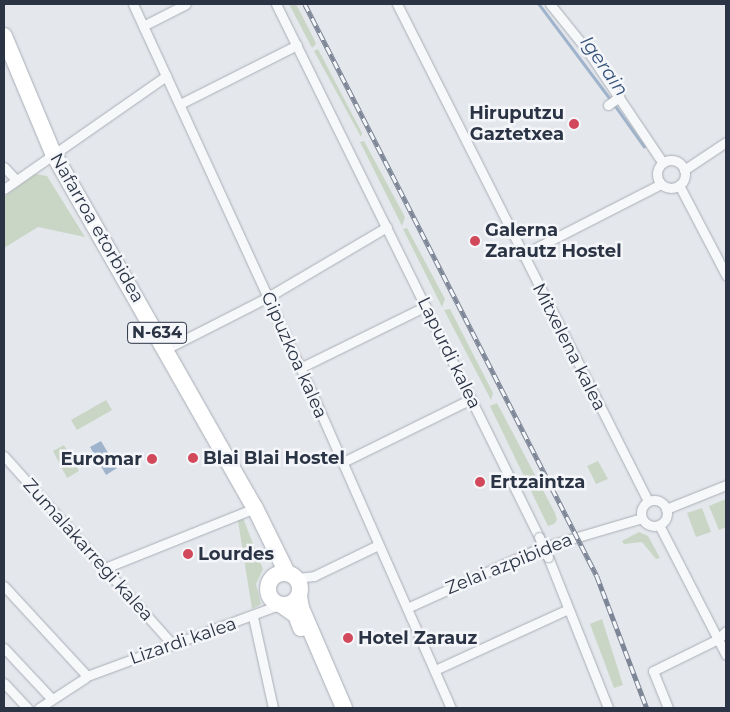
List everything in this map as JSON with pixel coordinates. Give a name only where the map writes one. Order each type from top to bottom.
[{"type":"highway","name":"Nafarroa etorbidea","points":[[4,36],[50,155],[166,349],[252,509],[274,566],[291,583],[344,708]]},
{"type":"highway","name":"Nafarroa etorbidea","points":[[4,54],[50,155],[252,509]]},
{"type":"highway","points":[[281,606],[295,602],[291,583]]},
{"type":"highway","name":"N-634","points":[[291,583],[268,593],[281,606],[296,615],[336,708]]},
{"type":"street","name":"Gipuzkoa kalea","points":[[133,4],[343,462],[378,545],[452,708]]},
{"type":"street","points":[[143,26],[186,4]]},
{"type":"street","name":"Lapurdi kalea","points":[[276,4],[539,537],[608,708]]},
{"type":"street","name":"Mitxelena kalea","points":[[397,4],[522,255],[648,501]]},
{"type":"street","points":[[550,4],[619,97],[663,163]]},
{"type":"street","points":[[180,104],[297,44]]},
{"type":"street","points":[[4,189],[50,155],[166,76]]},
{"type":"street","points":[[608,105],[619,97]]},
{"type":"street","points":[[726,142],[684,170],[679,185],[726,275]]},
{"type":"street","points":[[663,163],[676,161],[684,170]]},
{"type":"street","points":[[663,163],[657,173],[661,184],[669,188],[679,185]]},
{"type":"street","points":[[4,167],[16,180]]},
{"type":"street","points":[[522,255],[661,184]]},
{"type":"street","points":[[166,349],[268,297],[386,228]]},
{"type":"street","points":[[300,368],[426,306]]},
{"type":"street","points":[[343,462],[472,399]]},
{"type":"street","name":"Zumalakarregi kalea","points":[[4,456],[173,645]]},
{"type":"street","points":[[666,509],[726,486]]},
{"type":"street","points":[[658,500],[666,509],[665,518],[659,525],[649,525],[642,518],[642,508],[648,501],[658,500]]},
{"type":"street","points":[[105,568],[252,509]]},
{"type":"street","name":"Zelai azpibidea","points":[[408,608],[540,548],[642,518]]},
{"type":"street","points":[[659,525],[726,655]]},
{"type":"street","points":[[291,583],[314,576],[378,545]]},
{"type":"street","points":[[4,586],[86,677]]},
{"type":"street","name":"Lizardi kalea","points":[[38,708],[86,677],[281,606]]},
{"type":"street","points":[[435,670],[568,609]]},
{"type":"street","points":[[253,617],[273,708]]},
{"type":"street","points":[[668,708],[653,671],[718,639],[726,631]]},
{"type":"street","points":[[4,648],[51,698]]},
{"type":"street","points":[[4,683],[28,708]]},
{"type":"green space","points":[[289,4],[296,4],[316,44],[312,48]]},
{"type":"green space","points":[[318,49],[362,133],[361,137],[314,51]]},
{"type":"green space","points":[[364,141],[405,217],[402,226],[360,142]]},
{"type":"green space","points":[[35,174],[47,176],[85,237],[38,227],[4,248],[4,197]]},
{"type":"green space","points":[[407,228],[445,299],[442,307],[403,229]]},
{"type":"green space","points":[[450,309],[493,393],[491,400],[444,310]]},
{"type":"green space","points":[[106,400],[112,410],[77,430],[71,420]]},
{"type":"green space","points":[[497,403],[555,513],[557,520],[554,524],[548,526],[490,406]]},
{"type":"green space","points":[[64,445],[79,471],[67,478],[53,451]]},
{"type":"green space","points":[[598,461],[608,479],[596,484],[587,466]]},
{"type":"green space","points":[[726,499],[726,527],[719,530],[709,506]]},
{"type":"green space","points":[[702,508],[711,532],[696,537],[687,513]]},
{"type":"green space","points":[[243,518],[263,569],[256,584],[261,604],[252,609],[238,521]]},
{"type":"green space","points":[[639,532],[648,536],[660,558],[656,559],[642,542],[624,544],[622,541]]},
{"type":"green space","points":[[602,619],[623,685],[614,688],[590,624]]},
{"type":"water","points":[[101,441],[117,468],[106,475],[90,447]]},
{"type":"waterway","name":"Igerain","points":[[539,4],[611,100]]},
{"type":"waterway","name":"Igerain","points":[[614,104],[644,146]]},
{"type":"railway","points":[[305,4],[597,576],[647,708]]},
{"type":"place","name":"Hiruputzu Gaztetxea","points":[[574,124]]},
{"type":"place","name":"Galerna Zarautz Hostel","points":[[475,241]]},
{"type":"place","name":"Blai Blai Hostel","points":[[193,458]]},
{"type":"place","name":"Euromar","points":[[152,459]]},
{"type":"place","name":"Ertzaintza","points":[[480,482]]},
{"type":"place","name":"Lourdes","points":[[188,554]]},
{"type":"place","name":"Hotel Zarauz","points":[[348,638]]}]
